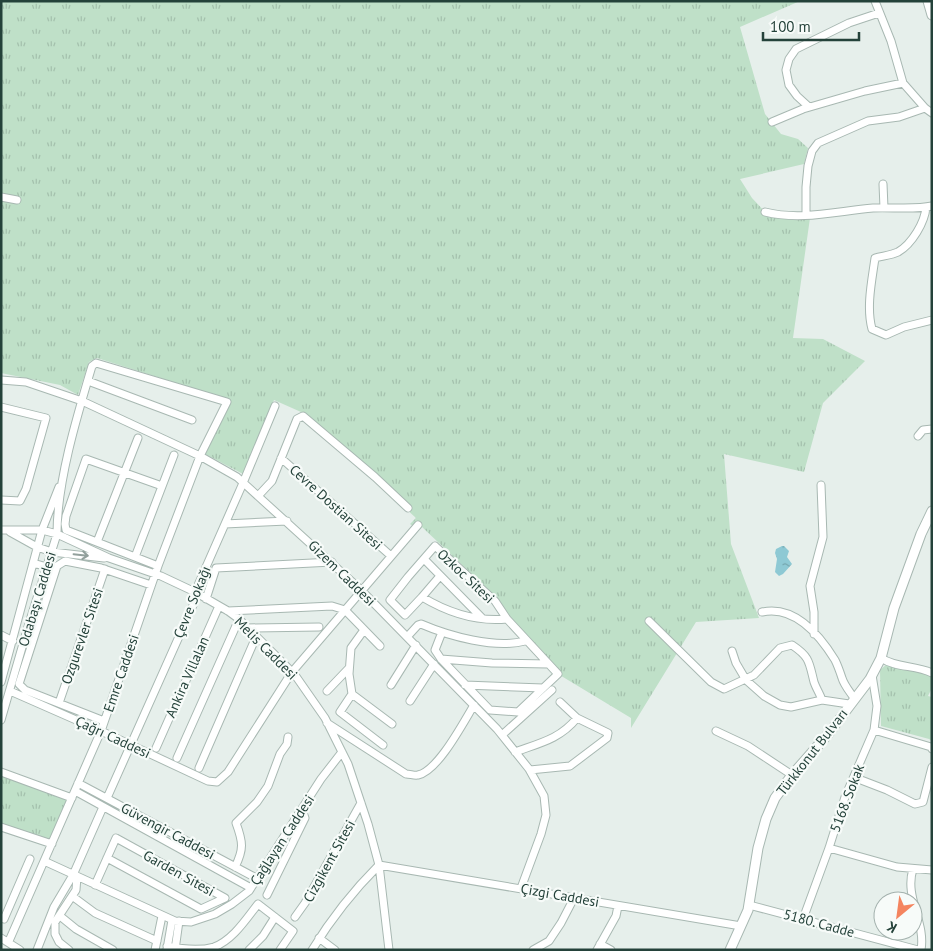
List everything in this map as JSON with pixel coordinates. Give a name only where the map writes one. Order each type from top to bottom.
[{"type":"street","points":[[875,1],[884,22],[903,83],[925,108],[932,113]]},
{"type":"street","points":[[928,1],[932,16]]},
{"type":"street","points":[[809,107],[796,96],[789,85],[786,70],[789,59],[796,49],[849,23],[879,13]]},
{"type":"street","points":[[772,122],[809,107],[865,91],[903,83]]},
{"type":"street","points":[[806,215],[808,172],[812,151],[818,143],[868,121],[899,117],[925,108]]},
{"type":"street","points":[[883,184],[884,208]]},
{"type":"street","points":[[1,197],[17,200]]},
{"type":"street","points":[[765,212],[779,215],[806,215],[929,206],[916,234],[898,252],[875,258],[871,287],[870,323],[872,329],[886,335],[904,327],[932,320]]},
{"type":"street","name":"Odabaşı Caddesi","points":[[1,720],[57,534],[57,518],[64,475],[92,366],[96,363],[227,402]]},
{"type":"street","name":"Gizem Caddesi","points":[[1,380],[26,382],[82,401],[200,456],[237,477],[362,590],[502,735],[530,770],[544,796],[546,815],[542,834],[521,888]]},
{"type":"street","points":[[88,381],[192,420]]},
{"type":"street","name":"Emre Caddesi","points":[[9,941],[100,731],[155,574],[200,456],[227,402]]},
{"type":"street","name":"Çevre Sokağı","points":[[107,798],[132,746],[194,602],[195,592],[275,406]]},
{"type":"street","points":[[1,407],[46,418],[26,489],[20,501],[1,500]]},
{"type":"street","points":[[258,496],[272,481],[297,419],[303,416],[374,476],[408,508]]},
{"type":"street","points":[[918,436],[923,430],[932,429]]},
{"type":"street","points":[[97,542],[138,438]]},
{"type":"street","points":[[135,557],[174,456]]},
{"type":"street","name":"Cevre Dostian Sitesi","points":[[281,458],[391,556]]},
{"type":"street","points":[[158,566],[66,530],[64,524],[86,459],[162,486]]},
{"type":"street","name":"Odabaşı Caddesi","points":[[1,682],[4,665],[13,640],[42,530],[64,475]]},
{"type":"street","points":[[814,634],[814,612],[810,586],[823,537],[821,485]]},
{"type":"street","name":"Türkkonut Bulvarı","points":[[730,950],[748,905],[758,848],[766,819],[775,798],[872,675],[881,658],[894,608],[921,534],[932,511]]},
{"type":"street","points":[[225,524],[287,521]]},
{"type":"street","points":[[292,672],[418,525]]},
{"type":"street","name":"Melis Caddesi","points":[[4,530],[42,530],[57,534],[109,558],[155,574],[195,592],[239,619],[292,672],[327,722],[342,752],[361,803],[379,865],[389,950]]},
{"type":"street","name":"Melis Caddesi","points":[[4,530],[37,547],[52,552],[109,558]]},
{"type":"street","name":"Ozkoc Sitesi","points":[[507,619],[482,619],[451,612],[422,597],[405,615],[390,600],[435,546],[495,601],[525,641],[548,664]]},
{"type":"street","name":"Ozkoc Sitesi","points":[[424,559],[482,619]]},
{"type":"street","name":"Ozgurevler Sitesi","points":[[104,721],[25,690],[19,684],[57,566],[65,561],[106,569],[151,585]]},
{"type":"street","points":[[206,599],[216,568],[332,562]]},
{"type":"street","points":[[33,563],[48,567]]},
{"type":"street","name":"Ozgurevler Sitesi","points":[[59,703],[106,569]]},
{"type":"street","points":[[422,597],[440,576]]},
{"type":"street","name":"Ankira Villalan","points":[[156,748],[219,606]]},
{"type":"street","points":[[228,611],[332,606],[345,610],[380,646]]},
{"type":"street","points":[[732,651],[736,663],[746,680],[764,696],[780,705],[791,707],[822,700],[852,701],[834,660],[802,620],[790,614],[772,610],[762,612]]},
{"type":"street","name":"Ankira Villalan","points":[[178,758],[239,619]]},
{"type":"street","points":[[649,621],[711,682],[724,689],[746,680],[760,670],[780,648],[792,645],[804,653],[811,665],[814,683],[822,700]]},
{"type":"street","points":[[407,637],[418,624],[421,624],[442,632],[476,640],[509,643],[525,641]]},
{"type":"street","points":[[247,628],[319,627]]},
{"type":"street","points":[[364,630],[352,648],[350,667],[352,694],[340,712],[383,745]]},
{"type":"street","points":[[441,659],[492,663],[548,664],[558,674],[518,712],[490,710],[441,659],[435,650],[442,632]]},
{"type":"street","points":[[1,635],[13,640]]},
{"type":"street","points":[[199,768],[256,637]]},
{"type":"street","points":[[391,685],[416,646]]},
{"type":"street","points":[[881,658],[888,662],[920,667],[932,672]]},
{"type":"street","points":[[410,700],[434,664]]},
{"type":"street","points":[[327,691],[350,667]]},
{"type":"street","name":"Çağrı Caddesi","points":[[10,691],[208,781],[217,782],[228,772],[292,672]]},
{"type":"street","name":"5168. Sokak","points":[[803,918],[829,848],[844,796],[874,730],[877,706],[872,675]]},
{"type":"street","points":[[465,684],[543,688]]},
{"type":"street","points":[[502,735],[552,690]]},
{"type":"street","points":[[352,694],[392,724]]},
{"type":"street","points":[[530,770],[570,766],[607,738],[608,733],[577,718],[560,702]]},
{"type":"street","points":[[327,722],[406,774],[417,776],[429,770],[439,760],[474,705]]},
{"type":"street","points":[[515,752],[555,737],[568,729],[577,718]]},
{"type":"street","points":[[874,730],[932,748]]},
{"type":"street","points":[[716,731],[748,746],[792,775]]},
{"type":"street","points":[[235,867],[241,855],[242,841],[233,826],[257,802],[268,786],[280,754],[287,744],[288,737]]},
{"type":"street","name":"Çağlayan Caddesi","points":[[44,861],[176,921],[191,922],[215,914],[232,904],[251,888],[321,779],[342,752]]},
{"type":"street","points":[[855,774],[861,780],[915,804],[923,802],[932,767]]},
{"type":"street","name":"Güvengir Caddesi","points":[[1,772],[73,794],[103,807],[251,888]]},
{"type":"street","name":"Güvengir Caddesi","points":[[78,783],[258,879]]},
{"type":"street","name":"Cizgikent Sitesi","points":[[295,917],[306,903],[361,803]]},
{"type":"street","points":[[37,950],[54,907],[75,875],[103,807]]},
{"type":"street","points":[[267,895],[305,818],[302,810]]},
{"type":"street","points":[[1,827],[52,844]]},
{"type":"street","name":"Garden Sitesi","points":[[95,885],[106,858],[116,838],[225,898],[201,909],[106,858]]},
{"type":"street","points":[[829,848],[880,864],[932,870]]},
{"type":"street","points":[[4,919],[30,859]]},
{"type":"street","points":[[312,950],[346,901],[379,865]]},
{"type":"street","name":"Çizgi Caddesi","points":[[379,865],[741,926]]},
{"type":"street","points":[[913,869],[910,887],[923,941],[918,950]]},
{"type":"street","points":[[69,950],[59,942],[54,934],[55,922],[76,890],[75,875]]},
{"type":"street","points":[[16,892],[28,899]]},
{"type":"street","points":[[72,896],[94,913],[157,941]]},
{"type":"street","points":[[533,950],[548,941],[561,924],[574,898]]},
{"type":"street","points":[[176,921],[167,948],[198,949],[214,947],[228,938],[243,924],[258,904],[294,931],[280,950]]},
{"type":"street","name":"5180. Cadde","points":[[748,905],[803,918],[918,950]]},
{"type":"street","points":[[611,950],[598,947],[616,916],[618,906]]},
{"type":"street","points":[[60,916],[113,950]]},
{"type":"street","points":[[155,950],[162,916]]},
{"type":"street","points":[[249,950],[262,936],[275,917]]},
{"type":"street","points":[[175,949],[176,921]]},
{"type":"street","points":[[1,938],[9,941],[20,950]]},
{"type":"street","points":[[319,938],[335,950]]},
{"type":"green space","points":[[1,1],[800,1],[740,27],[765,114],[781,134],[798,139],[808,148],[804,164],[740,179],[752,198],[770,217],[810,218],[793,338],[823,339],[865,361],[823,403],[804,472],[724,454],[731,544],[759,618],[696,622],[631,728],[631,718],[558,674],[524,635],[495,596],[422,527],[419,530],[410,524],[416,518],[301,412],[274,400],[243,474],[205,454],[230,400],[97,358],[89,362],[78,395],[60,385],[1,373]]},
{"type":"green space","points":[[887,664],[921,671],[932,676],[932,688],[928,696],[932,697],[932,741],[881,726],[880,670]]},
{"type":"green space","points":[[1,775],[68,800],[50,841],[1,823]]},
{"type":"water","points":[[782,546],[789,551],[787,557],[792,564],[779,576],[775,572],[777,559],[775,553],[776,549]]}]
